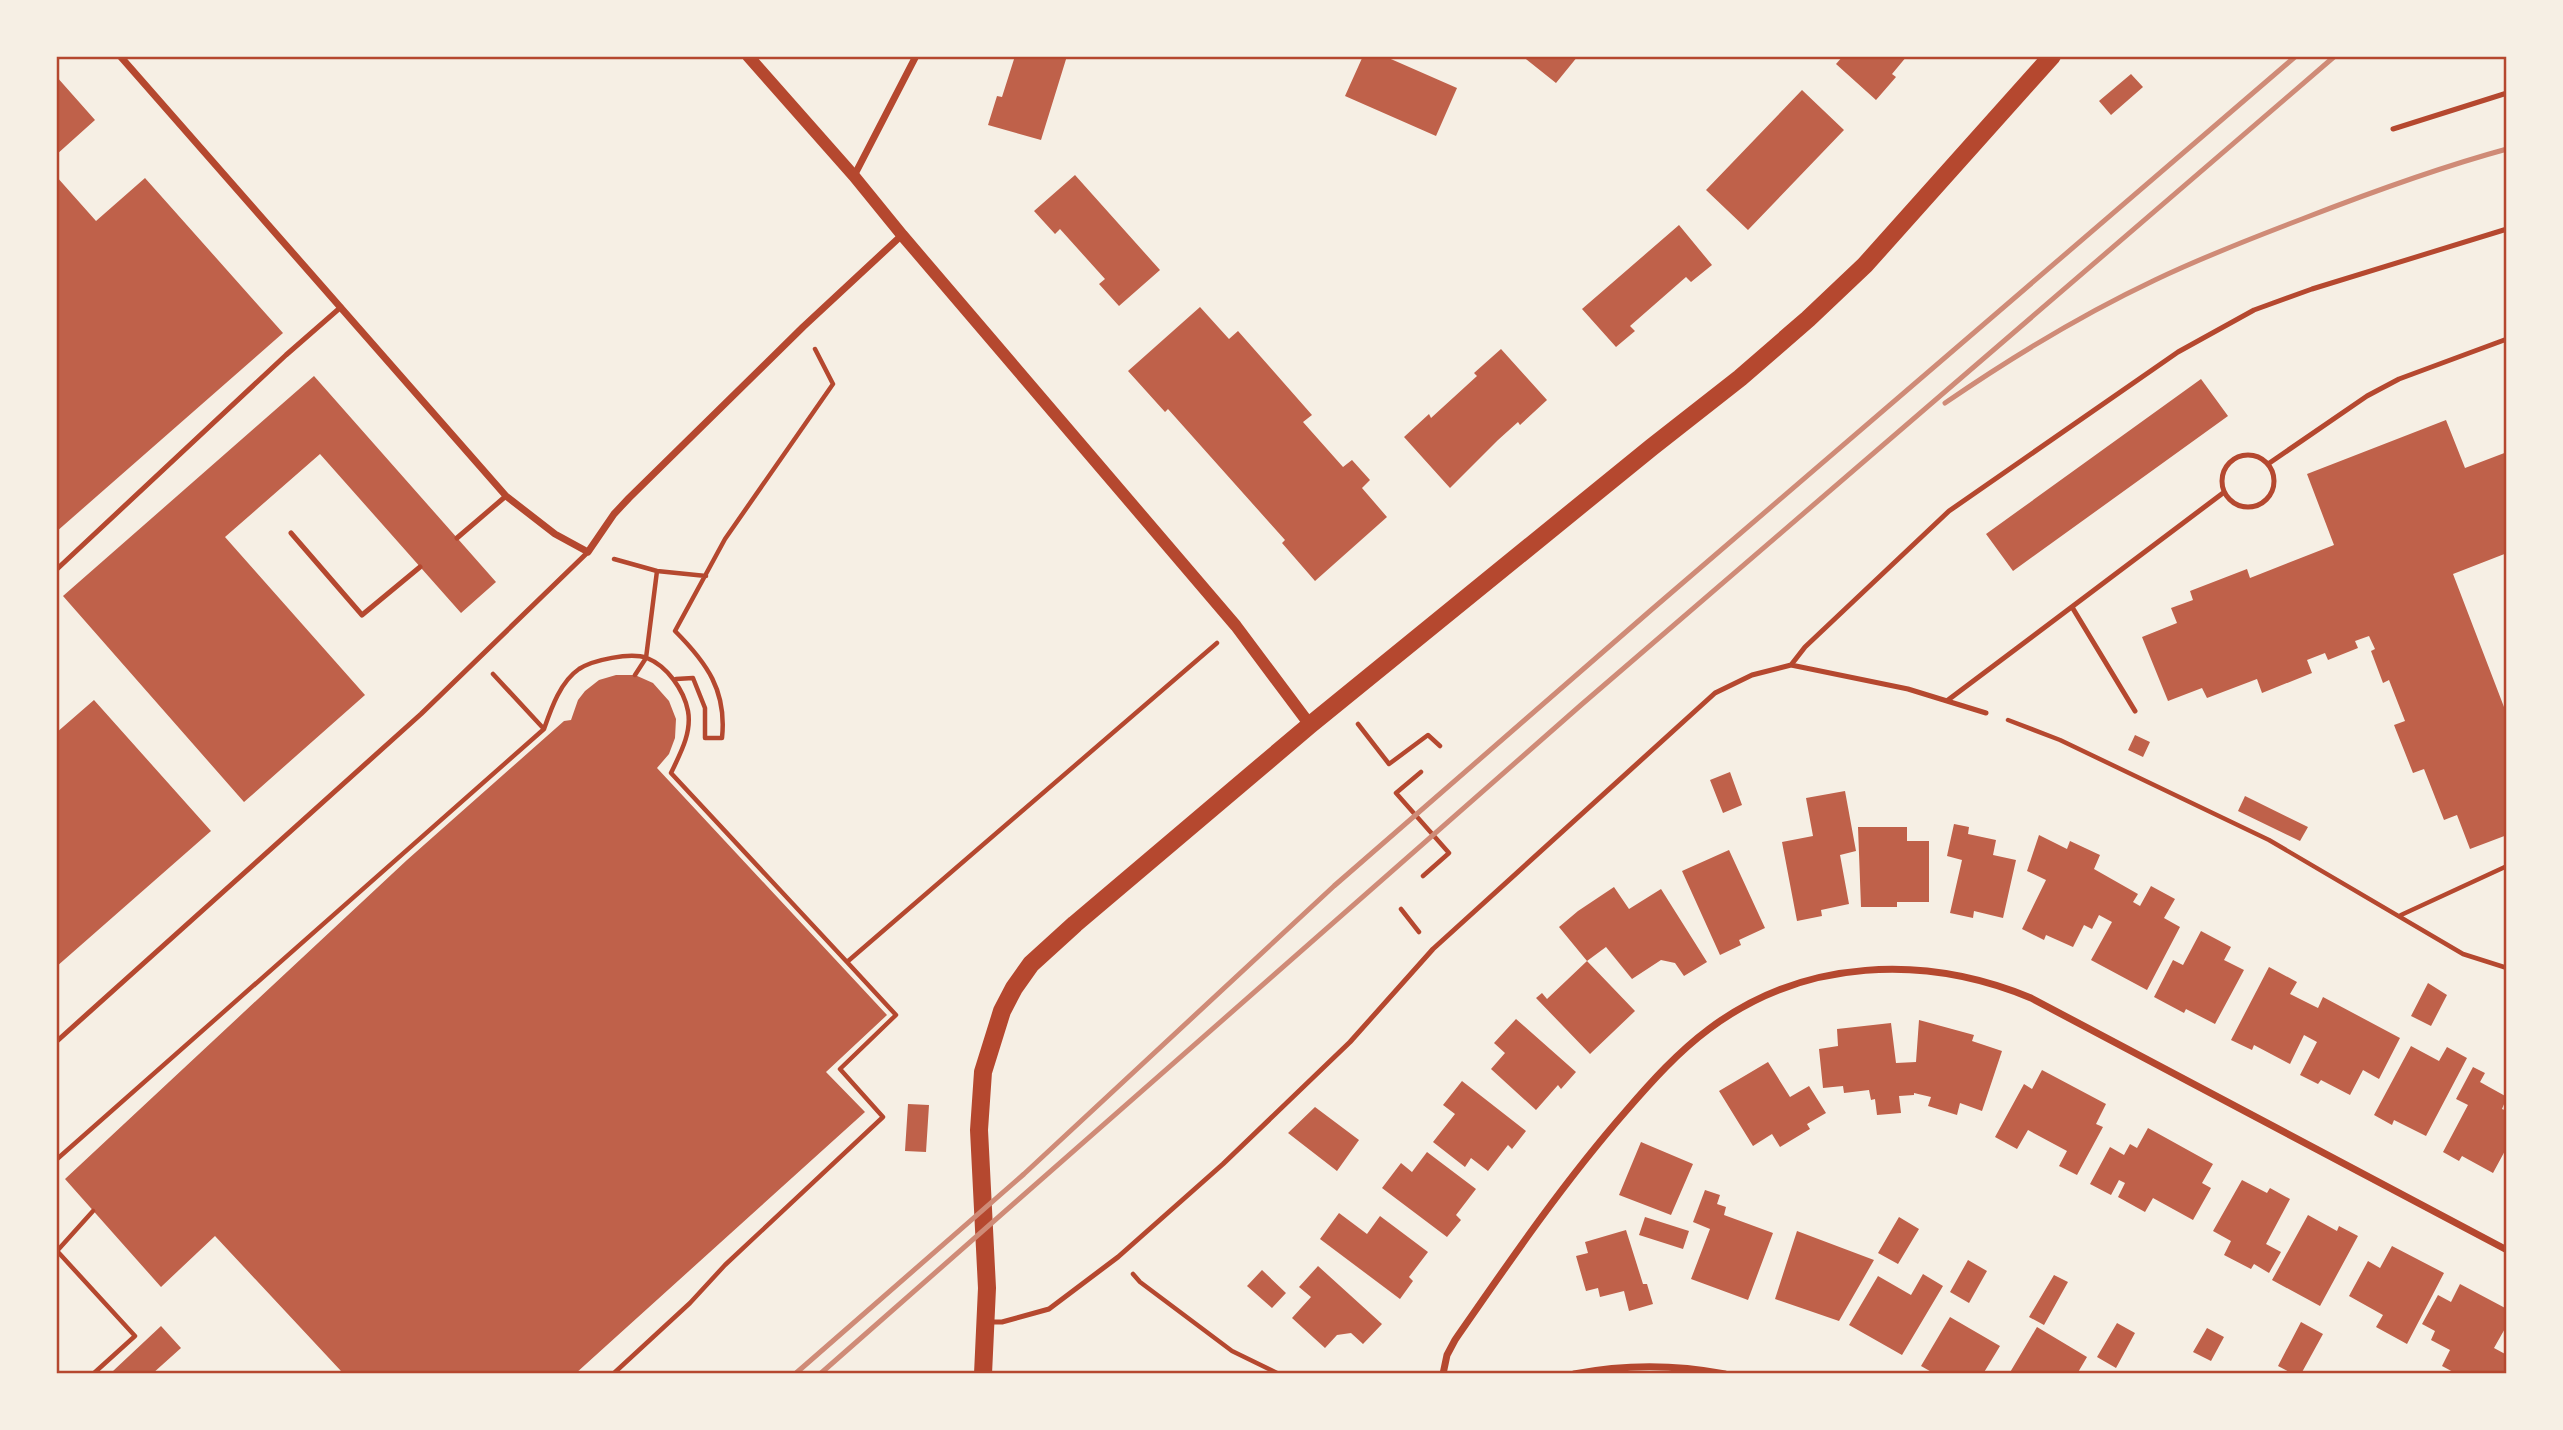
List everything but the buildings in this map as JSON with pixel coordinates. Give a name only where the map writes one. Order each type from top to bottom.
[{"type":"main road","points":[[983,1374],[987,1322],[987,1260],[979,1130],[983,1072],[1002,1011],[1013,988],[1031,964],[1310,725],[1740,378],[1808,319],[1865,265],[2052,56]]},
{"type":"street","points":[[120,56],[506,496],[555,534],[588,552],[614,514],[629,498],[803,327],[902,235]]},
{"type":"street","points":[[748,56],[854,176],[1237,626],[1310,725]]},
{"type":"street","points":[[854,176],[916,56]]},
{"type":"street","points":[[1443,1374],[1447,1355],[1455,1340],[1548,1209],[1606,1133],[1681,1053],[1709,1028],[1765,997],[1790,986],[1856,971],[1936,971],[2001,986],[2031,998],[2507,1250]]},
{"type":"street","points":[[1574,1374],[1613,1367],[1659,1366],[1725,1374]]},
{"type":"lane","points":[[2393,129],[2507,93]]},
{"type":"lane","points":[[1791,665],[1805,646],[1949,511],[2178,352],[2266,306],[2312,289],[2507,229]]},
{"type":"lane","points":[[56,570],[276,364],[341,307]]},
{"type":"lane","points":[[2268,464],[2367,396],[2399,379],[2507,339]]},
{"type":"lane","points":[[2257,456],[2268,464],[2273,474],[2274,487],[2267,499],[2256,507],[2245,508],[2234,504],[2223,493],[2222,473],[2228,463],[2237,457],[2257,456]]},
{"type":"lane","points":[[1948,700],[2223,493]]},
{"type":"lane","points":[[457,538],[506,496]]},
{"type":"lane","points":[[291,533],[362,615],[420,567]]},
{"type":"lane","points":[[56,1042],[421,714],[588,552]]},
{"type":"lane","points":[[2072,607],[2135,711]]},
{"type":"lane","points":[[987,1322],[1002,1322],[1049,1309],[1118,1258],[1223,1164],[1350,1042],[1433,949],[1715,693],[1752,675],[1791,665],[1831,671],[1948,700],[1986,713]]},
{"type":"path","points":[[676,679],[693,678],[705,708],[705,738],[722,738],[724,718],[718,689],[699,656],[675,631],[725,539],[833,384],[803,327]]},
{"type":"path","points":[[588,552],[657,571],[706,576]]},
{"type":"path","points":[[635,676],[646,658],[657,571]]},
{"type":"path","points":[[847,962],[1237,626]]},
{"type":"path","points":[[56,1160],[544,729],[554,700],[578,670],[609,657],[646,658],[676,679],[688,712],[686,742],[670,773],[896,1016],[840,1069],[883,1117],[613,1374]]},
{"type":"path","points":[[478,658],[544,729]]},
{"type":"path","points":[[1340,701],[1389,764],[1428,735],[1440,746]]},
{"type":"path","points":[[1986,713],[2060,740],[2269,840],[2463,954],[2507,968]]},
{"type":"path","points":[[1421,772],[1396,793],[1449,853],[1423,876]]},
{"type":"path","points":[[2400,915],[2507,866]]},
{"type":"path","points":[[93,1211],[57,1251],[135,1336],[93,1374]]},
{"type":"path","points":[[1140,1282],[1232,1350],[1279,1374]]},
{"type":"railway","points":[[795,1374],[1024,1174],[1334,886],[2296,56]]},
{"type":"railway","points":[[820,1374],[1581,705],[2335,56]]},
{"type":"railway","points":[[1945,403],[2074,322],[2173,272],[2378,190],[2507,149]]}]
